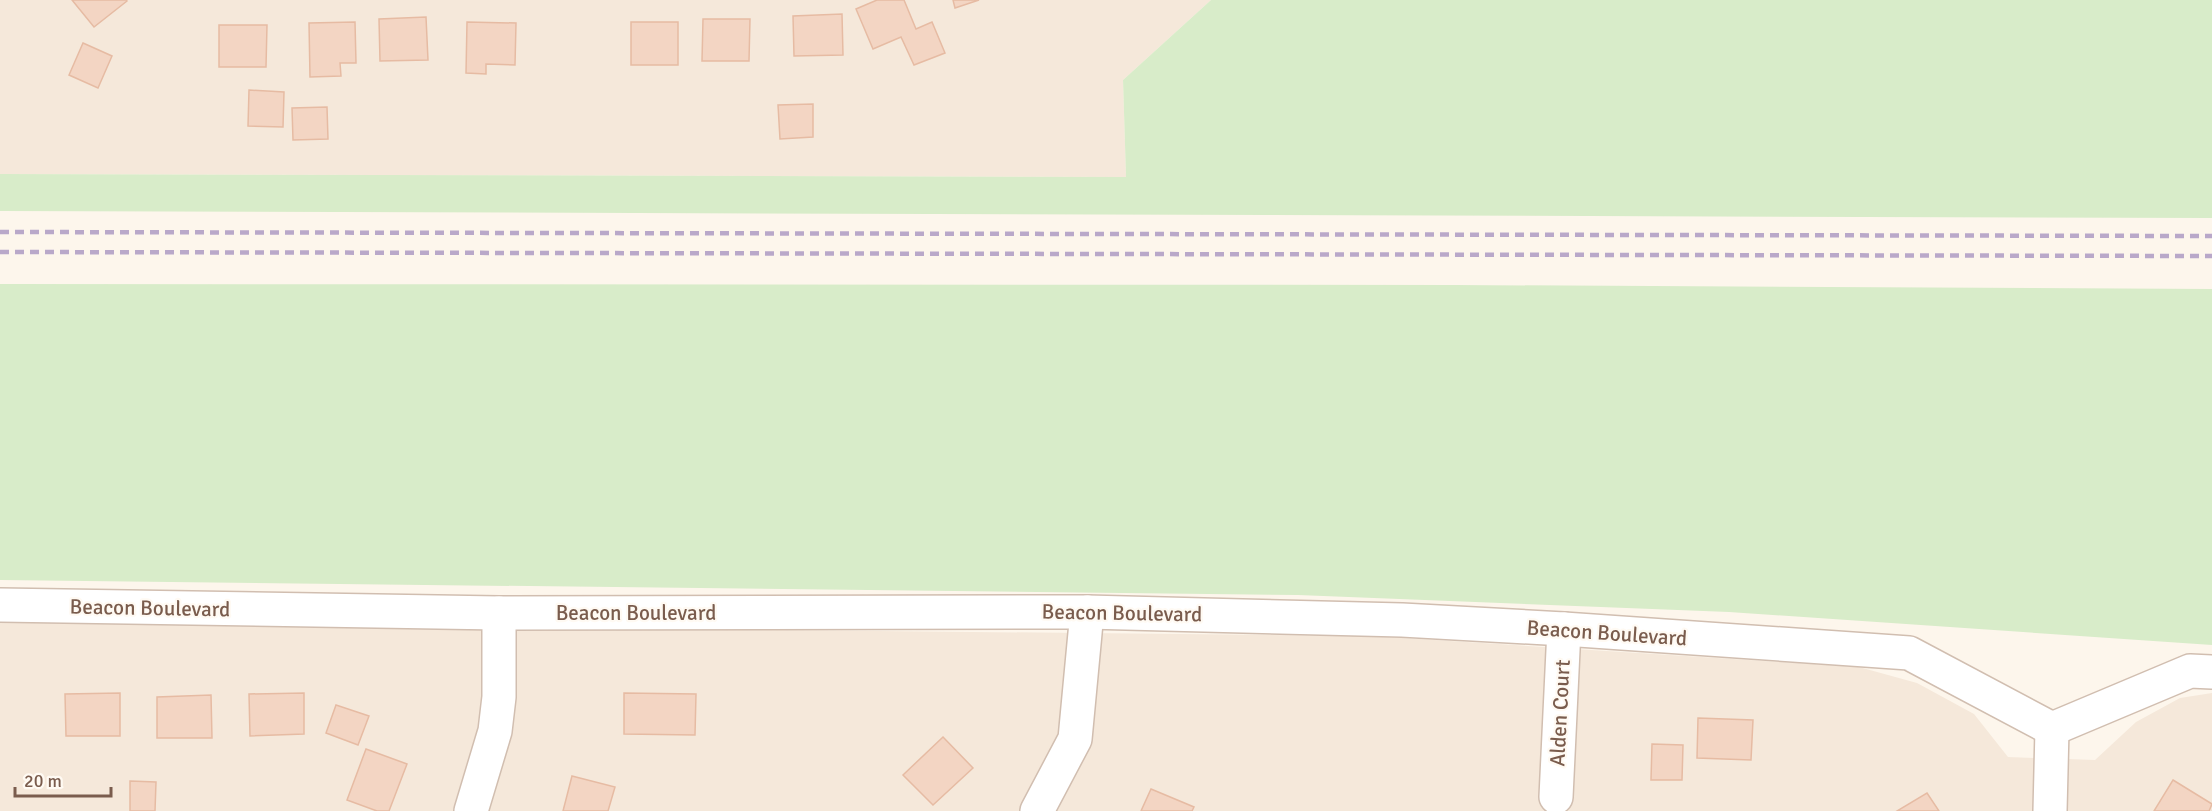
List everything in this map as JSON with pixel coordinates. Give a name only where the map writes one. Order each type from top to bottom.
[{"type":"street","name":"Beacon Boulevard","points":[[0,606],[499,613],[1087,612],[1402,620],[1564,629],[1909,653],[2052,729]]},
{"type":"street","points":[[1037,811],[1075,739],[1087,612]]},
{"type":"street","points":[[471,811],[495,731],[499,697],[499,613]]},
{"type":"street","name":"Alden Court","points":[[1556,798],[1564,629]]},
{"type":"street","points":[[2050,811],[2052,729],[2190,671],[2212,672]]},
{"type":"shaded area","points":[[0,0],[1211,0],[1123,80],[1126,177],[0,174]]},
{"type":"shaded area","points":[[0,622],[1371,636],[1859,667],[1917,683],[1974,714],[2008,757],[2095,760],[2136,722],[2180,698],[2212,693],[2212,811],[0,811]]},
{"type":"green space","points":[[1211,0],[2212,0],[2212,218],[0,211],[0,174],[1126,177],[1123,80]]},
{"type":"green space","points":[[0,284],[1455,285],[2212,289],[2212,645],[1729,612],[1298,595],[0,580]]},
{"type":"building","points":[[72,0],[126,0],[127,1],[94,27]]},
{"type":"building","points":[[877,0],[904,0],[916,29],[932,22],[945,53],[914,65],[901,37],[873,49],[856,9]]},
{"type":"building","points":[[953,0],[979,0],[955,8]]},
{"type":"building","points":[[842,14],[843,55],[794,56],[793,16]]},
{"type":"building","points":[[426,17],[428,60],[380,61],[379,19]]},
{"type":"building","points":[[703,19],[750,19],[749,61],[702,61]]},
{"type":"building","points":[[355,22],[356,63],[340,63],[341,76],[310,77],[309,23]]},
{"type":"building","points":[[467,22],[516,23],[515,65],[486,64],[486,74],[466,73]]},
{"type":"building","points":[[631,22],[678,22],[678,65],[631,65]]},
{"type":"building","points":[[219,25],[267,25],[266,67],[219,67]]},
{"type":"building","points":[[83,43],[112,56],[98,88],[69,75]]},
{"type":"building","points":[[249,90],[284,92],[283,127],[248,126]]},
{"type":"building","points":[[813,104],[813,137],[780,139],[778,105]]},
{"type":"building","points":[[327,107],[328,139],[293,140],[292,108]]},
{"type":"building","points":[[120,693],[120,736],[66,736],[65,694]]},
{"type":"building","points":[[304,693],[304,734],[250,736],[249,694]]},
{"type":"building","points":[[624,693],[696,694],[695,735],[624,734]]},
{"type":"building","points":[[211,695],[212,738],[157,738],[157,697]]},
{"type":"building","points":[[336,705],[369,716],[358,745],[326,733]]},
{"type":"building","points":[[1698,718],[1753,720],[1751,760],[1697,758]]},
{"type":"building","points":[[943,737],[973,768],[933,805],[903,775]]},
{"type":"building","points":[[1652,744],[1683,745],[1682,780],[1651,780]]},
{"type":"building","points":[[366,749],[407,764],[389,811],[377,811],[347,800]]},
{"type":"building","points":[[572,776],[615,787],[608,811],[563,811]]},
{"type":"building","points":[[2173,780],[2212,804],[2209,811],[2154,811]]},
{"type":"building","points":[[130,781],[156,782],[155,811],[130,811]]},
{"type":"building","points":[[1151,789],[1194,807],[1192,811],[1141,811]]},
{"type":"building","points":[[1927,793],[1939,811],[1897,811]]},
{"type":"railway","points":[[0,232],[2212,236]]},
{"type":"railway","points":[[0,252],[2212,256]]}]
